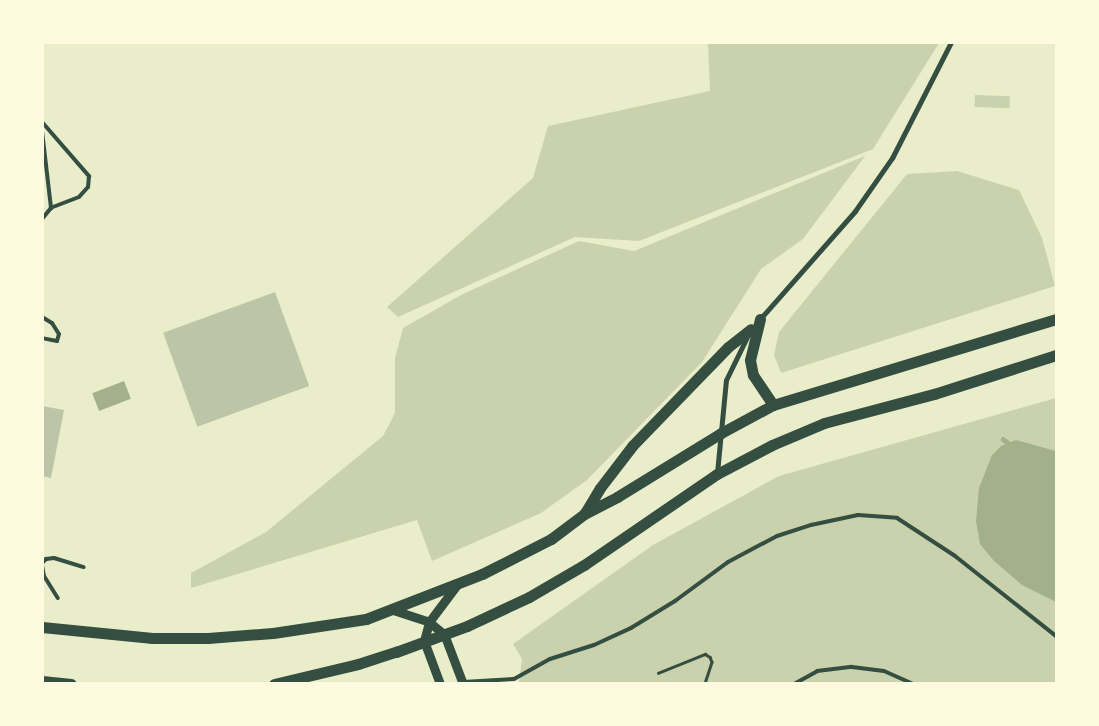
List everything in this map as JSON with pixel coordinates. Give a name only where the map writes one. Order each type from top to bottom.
[{"type":"main road","points":[[760,318],[750,360],[753,375],[773,405]]},
{"type":"main road","points":[[42,627],[144,638],[208,638],[273,633],[366,619],[456,586],[550,539],[584,514],[617,497],[721,433],[773,405],[1056,319]]},
{"type":"main road","points":[[584,514],[600,488],[634,445],[728,347],[751,329]]},
{"type":"main road","points":[[274,684],[358,664],[467,626],[529,597],[576,569],[717,474],[772,445],[824,423],[934,394],[1056,355]]},
{"type":"main road","points":[[42,681],[71,684]]},
{"type":"street","points":[[717,474],[726,380],[751,329],[855,211],[892,158],[950,43]]},
{"type":"street","points":[[440,684],[424,641],[429,622],[456,586]]},
{"type":"street","points":[[393,610],[429,622],[444,634],[463,683]]},
{"type":"lane","points":[[42,122],[89,176],[88,187],[79,197],[51,208],[42,219]]},
{"type":"lane","points":[[42,131],[51,208]]},
{"type":"lane","points":[[42,317],[52,324],[59,334],[56,341],[42,338]]},
{"type":"lane","points":[[463,683],[514,680],[550,658],[594,645],[631,628],[675,601],[728,562],[777,536],[811,525],[858,515],[897,518],[955,556],[1056,636]]},
{"type":"lane","points":[[58,598],[44,576],[42,564],[46,559],[66,560],[84,566]]},
{"type":"lane","points":[[794,684],[817,671],[852,667],[884,671],[913,684]]},
{"type":"path","points":[[658,673],[705,654],[710,657],[712,662],[705,684]]},
{"type":"shaded area","points":[[708,43],[939,43],[873,149],[639,241],[575,237],[398,317],[387,307],[533,178],[548,126],[710,91]]},
{"type":"shaded area","points":[[975,95],[1010,96],[1010,108],[975,107]]},
{"type":"shaded area","points":[[865,156],[803,239],[761,269],[702,362],[587,480],[541,513],[432,561],[417,520],[191,588],[191,573],[266,532],[383,436],[395,413],[395,358],[403,328],[463,294],[579,241],[634,251]]},
{"type":"shaded area","points":[[957,171],[1019,190],[1042,238],[1055,286],[781,373],[774,355],[779,332],[907,174]]},
{"type":"shaded area","points":[[124,381],[131,399],[99,411],[92,393]]},
{"type":"shaded area","points":[[1056,398],[1056,683],[519,683],[522,659],[513,644],[653,545],[779,476]]},
{"type":"shaded area","points":[[1016,440],[1056,451],[1056,602],[1022,585],[994,561],[980,544],[976,521],[979,488],[992,455],[1001,446]]},
{"type":"building","points":[[275,292],[309,386],[197,427],[163,333]]},
{"type":"building","points":[[42,406],[64,410],[51,478],[42,476]]},
{"type":"waterway","points":[[1003,439],[1014,447]]}]
